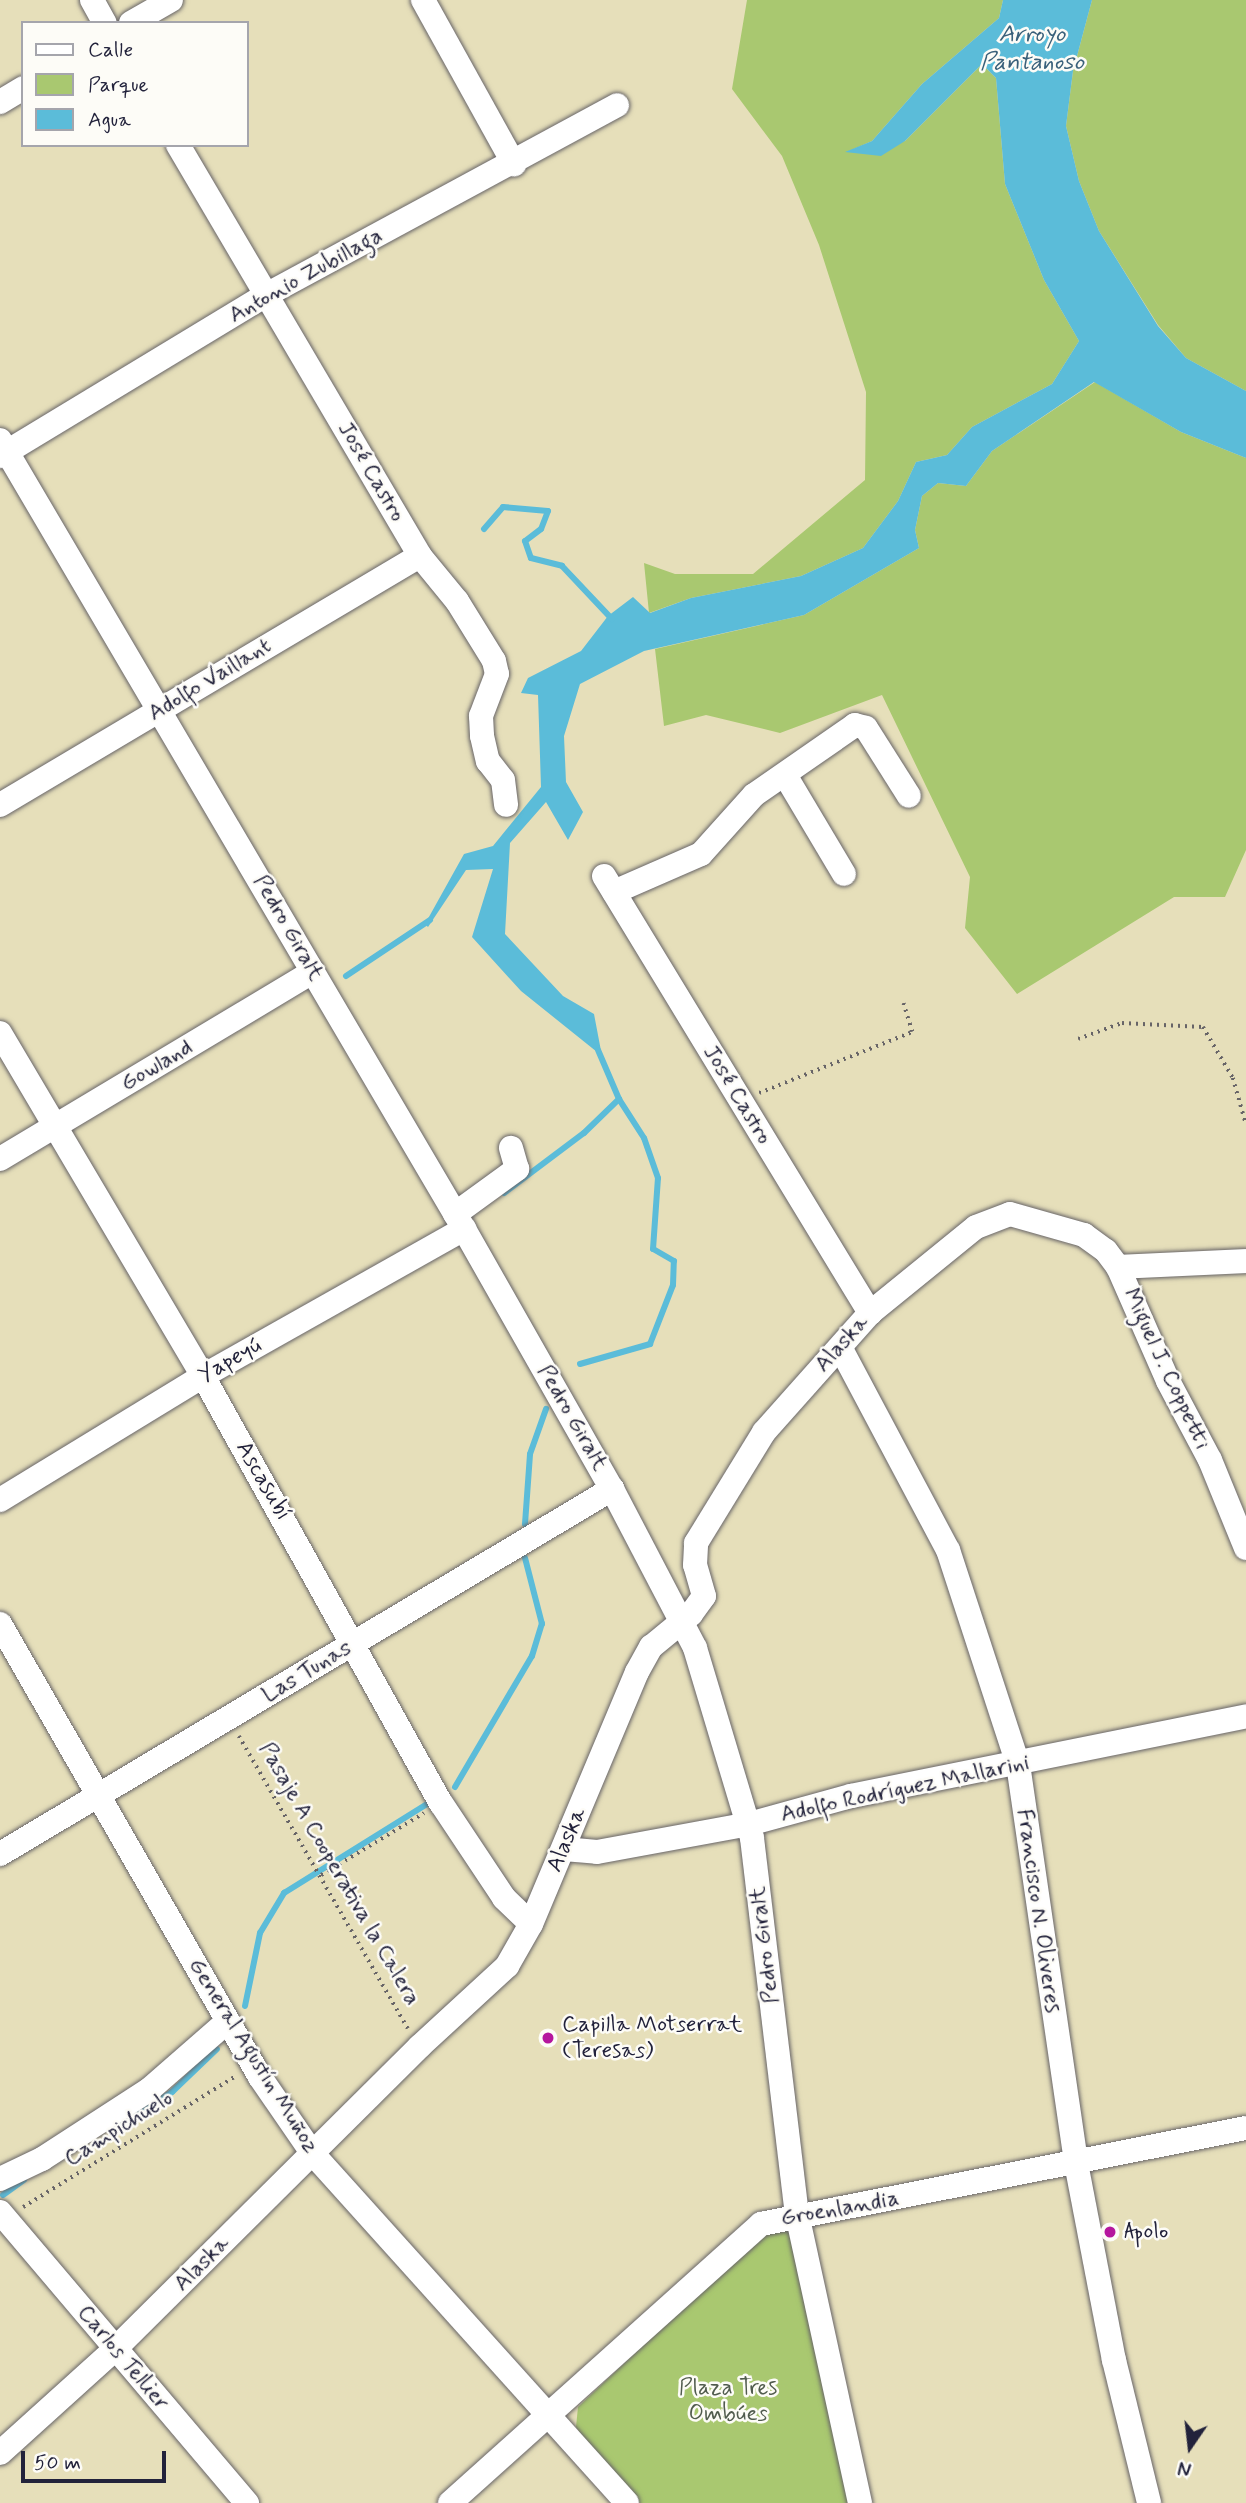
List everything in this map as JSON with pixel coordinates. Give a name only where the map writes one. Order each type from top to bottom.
[{"type":"street","points":[[92,0],[104,21]]},
{"type":"street","points":[[134,21],[171,0]]},
{"type":"street","points":[[423,0],[514,164]]},
{"type":"street","points":[[0,102],[21,89]]},
{"type":"street","name":"Antonio Zubillaga","points":[[2,449],[267,295],[617,106]]},
{"type":"street","name":"José Castro","points":[[179,147],[420,556],[457,601],[494,661],[497,674],[481,716],[482,736],[488,761],[503,780],[506,805]]},
{"type":"street","name":"Pedro Giralt","points":[[2,449],[160,709],[460,1221],[612,1489],[681,1621],[708,1680],[749,1824],[797,2214],[860,2503]]},
{"type":"street","name":"Adolfo Vaillant","points":[[0,805],[420,556]]},
{"type":"street","points":[[844,874],[785,775],[799,761],[855,725],[866,728],[909,796]]},
{"type":"street","name":"José Castro","points":[[785,775],[754,795],[701,854],[609,884],[870,1313]]},
{"type":"street","name":"Gowland","points":[[0,1159],[56,1128],[313,972]]},
{"type":"street","name":"Ascasubí","points":[[0,1033],[203,1376],[355,1643],[441,1803],[504,1898],[531,1924]]},
{"type":"street","name":"Yapeyú","points":[[0,1500],[460,1221],[517,1169],[511,1149]]},
{"type":"street","name":"Alaska","points":[[0,2453],[115,2350],[419,2047],[507,1966],[531,1924],[637,1672],[651,1647],[704,1597],[693,1553],[703,1530],[764,1432],[841,1349],[870,1313],[976,1227],[1010,1214],[1049,1222]]},
{"type":"street","name":"Miguel J. Coppetti","points":[[1049,1222],[1084,1235],[1118,1267],[1168,1381],[1226,1494],[1246,1548]]},
{"type":"street","points":[[1118,1267],[1246,1261]]},
{"type":"street","name":"Francisco N. Oliveres","points":[[841,1349],[948,1550],[1018,1764],[1076,2163],[1114,2360],[1149,2503]]},
{"type":"street","name":"Las Tunas","points":[[0,1854],[612,1489]]},
{"type":"street","name":"General Agustín Muñoz","points":[[0,1624],[97,1797],[253,2064],[313,2154],[627,2503]]},
{"type":"street","name":"Adolfo Rodríguez Mallarini","points":[[564,1849],[597,1852],[749,1824],[851,1796],[1246,1716]]},
{"type":"street","points":[[0,2179],[42,2159],[135,2099],[228,2021]]},
{"type":"street","name":"Groenlandia","points":[[450,2503],[761,2224],[797,2214],[827,2214],[1246,2128]]},
{"type":"street","name":"Carlos Tellier","points":[[2,2215],[247,2503]]},
{"type":"path","points":[[741,1100],[912,1032],[903,1003]]},
{"type":"path","points":[[1078,1040],[1122,1023],[1203,1027],[1233,1078],[1246,1124]]},
{"type":"path","name":"Pasaje A Cooperativa la Calera","points":[[229,1719],[419,2047]]},
{"type":"path","points":[[321,1875],[441,1803]]},
{"type":"path","name":"Campichuelo","points":[[2,2215],[253,2064]]},
{"type":"green space","points":[[747,0],[1003,0],[999,18],[922,84],[872,141],[847,152],[905,141],[982,64],[996,78],[1005,184],[1044,280],[1079,341],[1052,384],[972,427],[947,455],[916,462],[898,501],[863,548],[801,576],[691,598],[649,613],[644,563],[675,574],[753,574],[865,480],[866,392],[819,245],[782,156],[732,89]]},
{"type":"green space","points":[[1092,0],[1246,0],[1246,391],[1186,358],[1158,325],[1099,231],[1079,181],[1066,126],[1073,71]]},
{"type":"green space","points":[[1095,382],[1181,432],[1246,458],[1246,850],[1225,897],[1174,897],[1017,994],[965,928],[970,877],[882,695],[780,733],[706,715],[664,726],[655,649],[804,615],[919,548],[915,530],[922,496],[938,483],[966,486],[992,451]]},
{"type":"green space","name":"Plaza Tres Ombúes","points":[[788,2229],[852,2503],[640,2503],[583,2438],[576,2427],[578,2407],[759,2236]]},
{"type":"water","name":"Arroyo Pantanoso","points":[[1003,0],[1092,0],[1073,71],[1066,126],[1079,181],[1099,231],[1158,326],[1186,358],[1246,391],[1246,458],[1181,432],[1094,382],[992,451],[966,486],[938,483],[922,496],[915,530],[919,548],[804,615],[644,651],[580,684],[564,736],[566,782],[583,812],[568,840],[546,802],[510,843],[505,934],[563,996],[594,1014],[602,1056],[521,991],[472,937],[493,869],[466,870],[428,927],[425,924],[464,854],[493,846],[541,787],[538,695],[521,693],[528,678],[581,651],[608,616],[633,597],[650,613],[691,598],[801,576],[863,548],[898,501],[916,462],[947,455],[972,427],[1052,384],[1079,341],[1044,280],[1005,184],[996,78],[982,64],[905,141],[881,156],[845,152],[872,141],[922,84],[999,18]]},
{"type":"waterway","points":[[484,529],[503,507],[548,511],[541,529],[525,541],[531,558],[562,566],[612,619]]},
{"type":"waterway","points":[[346,976],[430,920]]},
{"type":"waterway","points":[[580,1364],[650,1344],[673,1285],[674,1261],[653,1249],[658,1178],[644,1138],[619,1099],[598,1050]]},
{"type":"waterway","points":[[504,1193],[584,1133],[619,1099]]},
{"type":"waterway","points":[[525,1524],[530,1454],[546,1409]]},
{"type":"waterway","points":[[455,1787],[532,1656],[542,1624],[525,1558]]},
{"type":"waterway","points":[[245,2006],[260,1933],[284,1893],[427,1804]]},
{"type":"waterway","points":[[109,2130],[172,2092],[217,2049]]},
{"type":"waterway","points":[[3,2195],[24,2180]]},
{"type":"place","name":"Capilla Motserrat (Teresas)","points":[[548,2038]]},
{"type":"place","name":"Apolo","points":[[1110,2232]]}]
